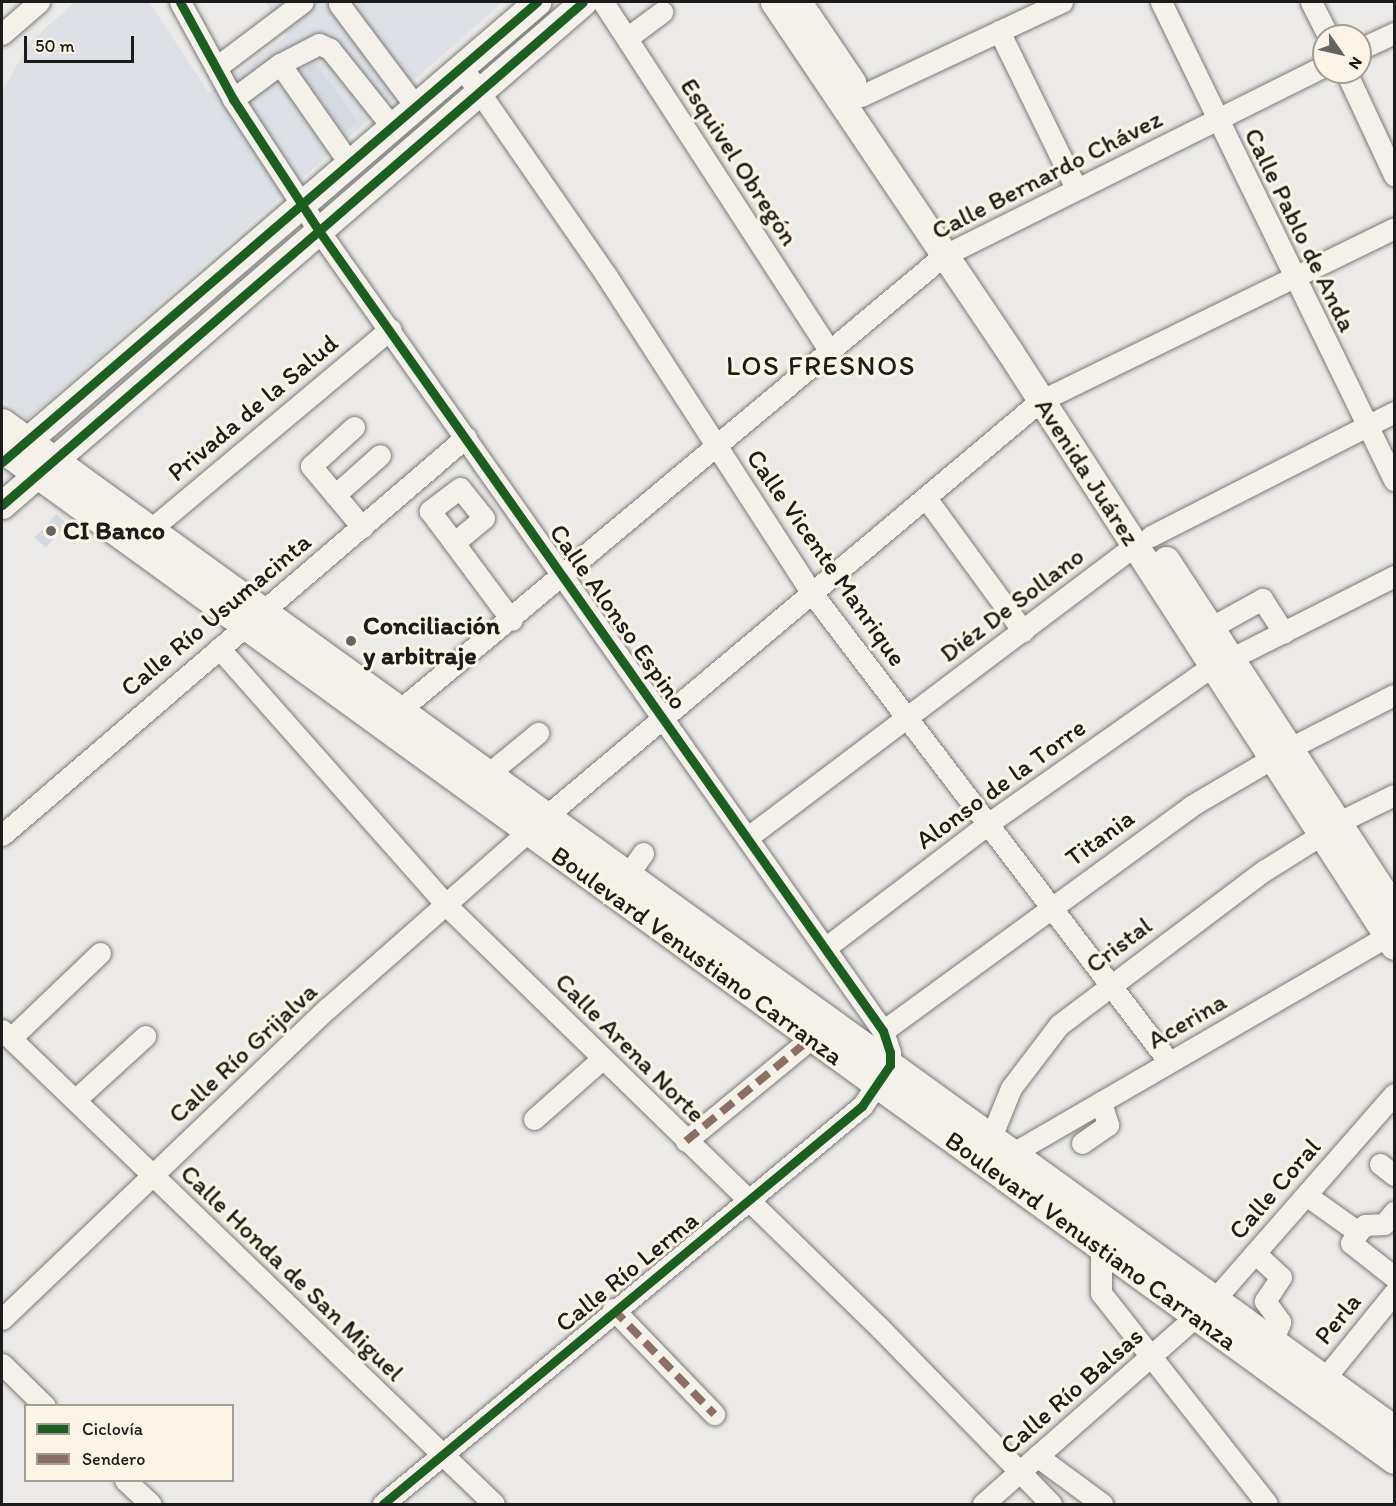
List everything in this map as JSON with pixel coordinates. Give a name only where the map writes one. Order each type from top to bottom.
[{"type":"main road","points":[[10,452],[393,128],[537,2]]},
{"type":"main road","points":[[2,505],[317,228],[583,2]]},
{"type":"main road","name":"Avenida Juárez","points":[[774,2],[951,252],[1144,541],[1220,663],[1330,829],[1395,908]]},
{"type":"main road","name":"Avenida Juárez","points":[[798,2],[861,96],[951,252]]},
{"type":"main road","name":"Boulevard Venustiano Carranza","points":[[2,422],[10,452],[45,468],[151,529],[263,612],[401,709],[489,774],[536,825],[627,876],[1101,1250],[1204,1310],[1272,1343],[1395,1429]]},
{"type":"main road","name":"Boulevard Venustiano Carranza","points":[[45,468],[242,628],[536,825],[810,1039],[883,1076],[991,1137],[1013,1152],[1204,1310],[1395,1460]]},
{"type":"main road","name":"Avenida Juárez","points":[[1144,541],[1210,628],[1220,663]]},
{"type":"main road","name":"Avenida Juárez","points":[[1330,829],[1391,941]]},
{"type":"street","points":[[2,34],[39,2]]},
{"type":"street","name":"Calle Alonso Espino","points":[[180,2],[218,66],[233,99],[317,228],[565,576],[883,1031]]},
{"type":"street","points":[[218,66],[303,2]]},
{"type":"street","name":"Esquivel Obregón","points":[[603,2],[830,351]]},
{"type":"street","points":[[861,96],[1062,2]]},
{"type":"street","name":"Calle Pablo de Anda","points":[[1161,2],[1293,277],[1395,480]]},
{"type":"street","points":[[1311,2],[1322,24]]},
{"type":"street","points":[[339,4],[416,108]]},
{"type":"street","points":[[627,38],[662,12]]},
{"type":"street","points":[[999,31],[1076,188]]},
{"type":"street","points":[[1372,44],[1395,33]]},
{"type":"street","points":[[233,99],[280,64],[312,44],[324,45],[393,128]]},
{"type":"street","points":[[280,64],[350,164]]},
{"type":"street","name":"Calle Vicente Manrique","points":[[462,67],[606,275],[715,448],[811,592],[1169,1062]]},
{"type":"street","name":"Calle Bernardo Chávez","points":[[401,709],[565,576],[830,351],[951,252],[1312,72]]},
{"type":"street","points":[[1352,84],[1395,175]]},
{"type":"street","name":"Calle Río Grijalva","points":[[2,1319],[328,1008],[663,717],[1047,397],[1395,228]]},
{"type":"street","name":"Privada de la Salud","points":[[151,529],[390,329]]},
{"type":"street","name":"Diéz De Sollano","points":[[748,837],[1144,541],[1395,412]]},
{"type":"street","points":[[354,427],[310,466],[362,527]]},
{"type":"street","name":"Calle Río Usumacinta","points":[[2,835],[466,437]]},
{"type":"street","points":[[335,495],[380,455]]},
{"type":"street","points":[[926,498],[1023,631]]},
{"type":"street","points":[[454,543],[512,620]]},
{"type":"street","name":"Alonso de la Torre","points":[[825,948],[989,823],[1220,663],[1395,576]]},
{"type":"street","points":[[1210,628],[1262,599],[1284,633]]},
{"type":"street","name":"Calle Arena Norte","points":[[219,648],[447,906],[1052,1504]]},
{"type":"street","name":"Titania","points":[[883,1031],[1191,806],[1279,754],[1395,695]]},
{"type":"street","points":[[489,774],[538,733]]},
{"type":"street","name":"Cristal","points":[[991,1137],[1011,1088],[1042,1044],[1110,985],[1264,870],[1330,829],[1395,795]]},
{"type":"street","points":[[627,876],[643,853]]},
{"type":"street","name":"Acerina","points":[[1013,1152],[1169,1062],[1391,941]]},
{"type":"street","points":[[6,1034],[100,953]]},
{"type":"street","points":[[883,1031],[883,1076]]},
{"type":"street","name":"Calle Honda de San Miguel","points":[[6,1034],[494,1504]]},
{"type":"street","points":[[75,1100],[145,1036]]},
{"type":"street","points":[[686,1141],[810,1039]]},
{"type":"street","points":[[534,1119],[603,1058]]},
{"type":"street","name":"Calle Río Lerma","points":[[383,1504],[613,1309],[862,1106],[883,1076]]},
{"type":"street","name":"Calle Coral","points":[[1204,1310],[1395,1094]]},
{"type":"street","points":[[1082,1143],[1108,1125],[1101,1102]]},
{"type":"street","points":[[1306,1195],[1358,1232]]},
{"type":"street","points":[[1391,1222],[1365,1226],[1351,1243],[1395,1277]]},
{"type":"street","points":[[1101,1250],[1101,1293],[1267,1504]]},
{"type":"street","points":[[1255,1253],[1281,1276],[1265,1301],[1280,1322],[1272,1343]]},
{"type":"street","name":"Perla","points":[[1324,1379],[1395,1293]]},
{"type":"street","points":[[613,1309],[714,1414]]},
{"type":"street","name":"Calle Río Balsas","points":[[983,1504],[1151,1359],[1204,1310]]},
{"type":"street","points":[[2,1365],[43,1404]]},
{"type":"street","points":[[1037,1456],[1102,1504]]},
{"type":"street","points":[[127,1482],[151,1504]]},
{"type":"shaded area","points":[[75,2],[149,2],[209,93],[287,36],[266,2],[503,2],[28,419],[2,400],[2,92],[30,42]]},
{"type":"building","points":[[314,61],[358,122],[344,132],[300,71]]},
{"type":"building","name":"CI Banco","points":[[56,514],[67,524],[46,548],[35,538]]},
{"type":"marked path","points":[[686,1141],[810,1039]]},
{"type":"marked path","points":[[613,1309],[714,1414]]},
{"type":"cycle path","points":[[180,2],[233,99],[317,228],[883,1031],[890,1052],[890,1065],[862,1106],[383,1504]]},
{"type":"cycle path","points":[[2,462],[537,2]]},
{"type":"cycle path","points":[[2,505],[583,2]]},
{"type":"place","name":"CI Banco","points":[[51,531]]},
{"type":"place","name":"Conciliación y arbitraje","points":[[351,641]]},
{"type":"district","name":"LOS FRESNOS","points":[[821,365]]}]
